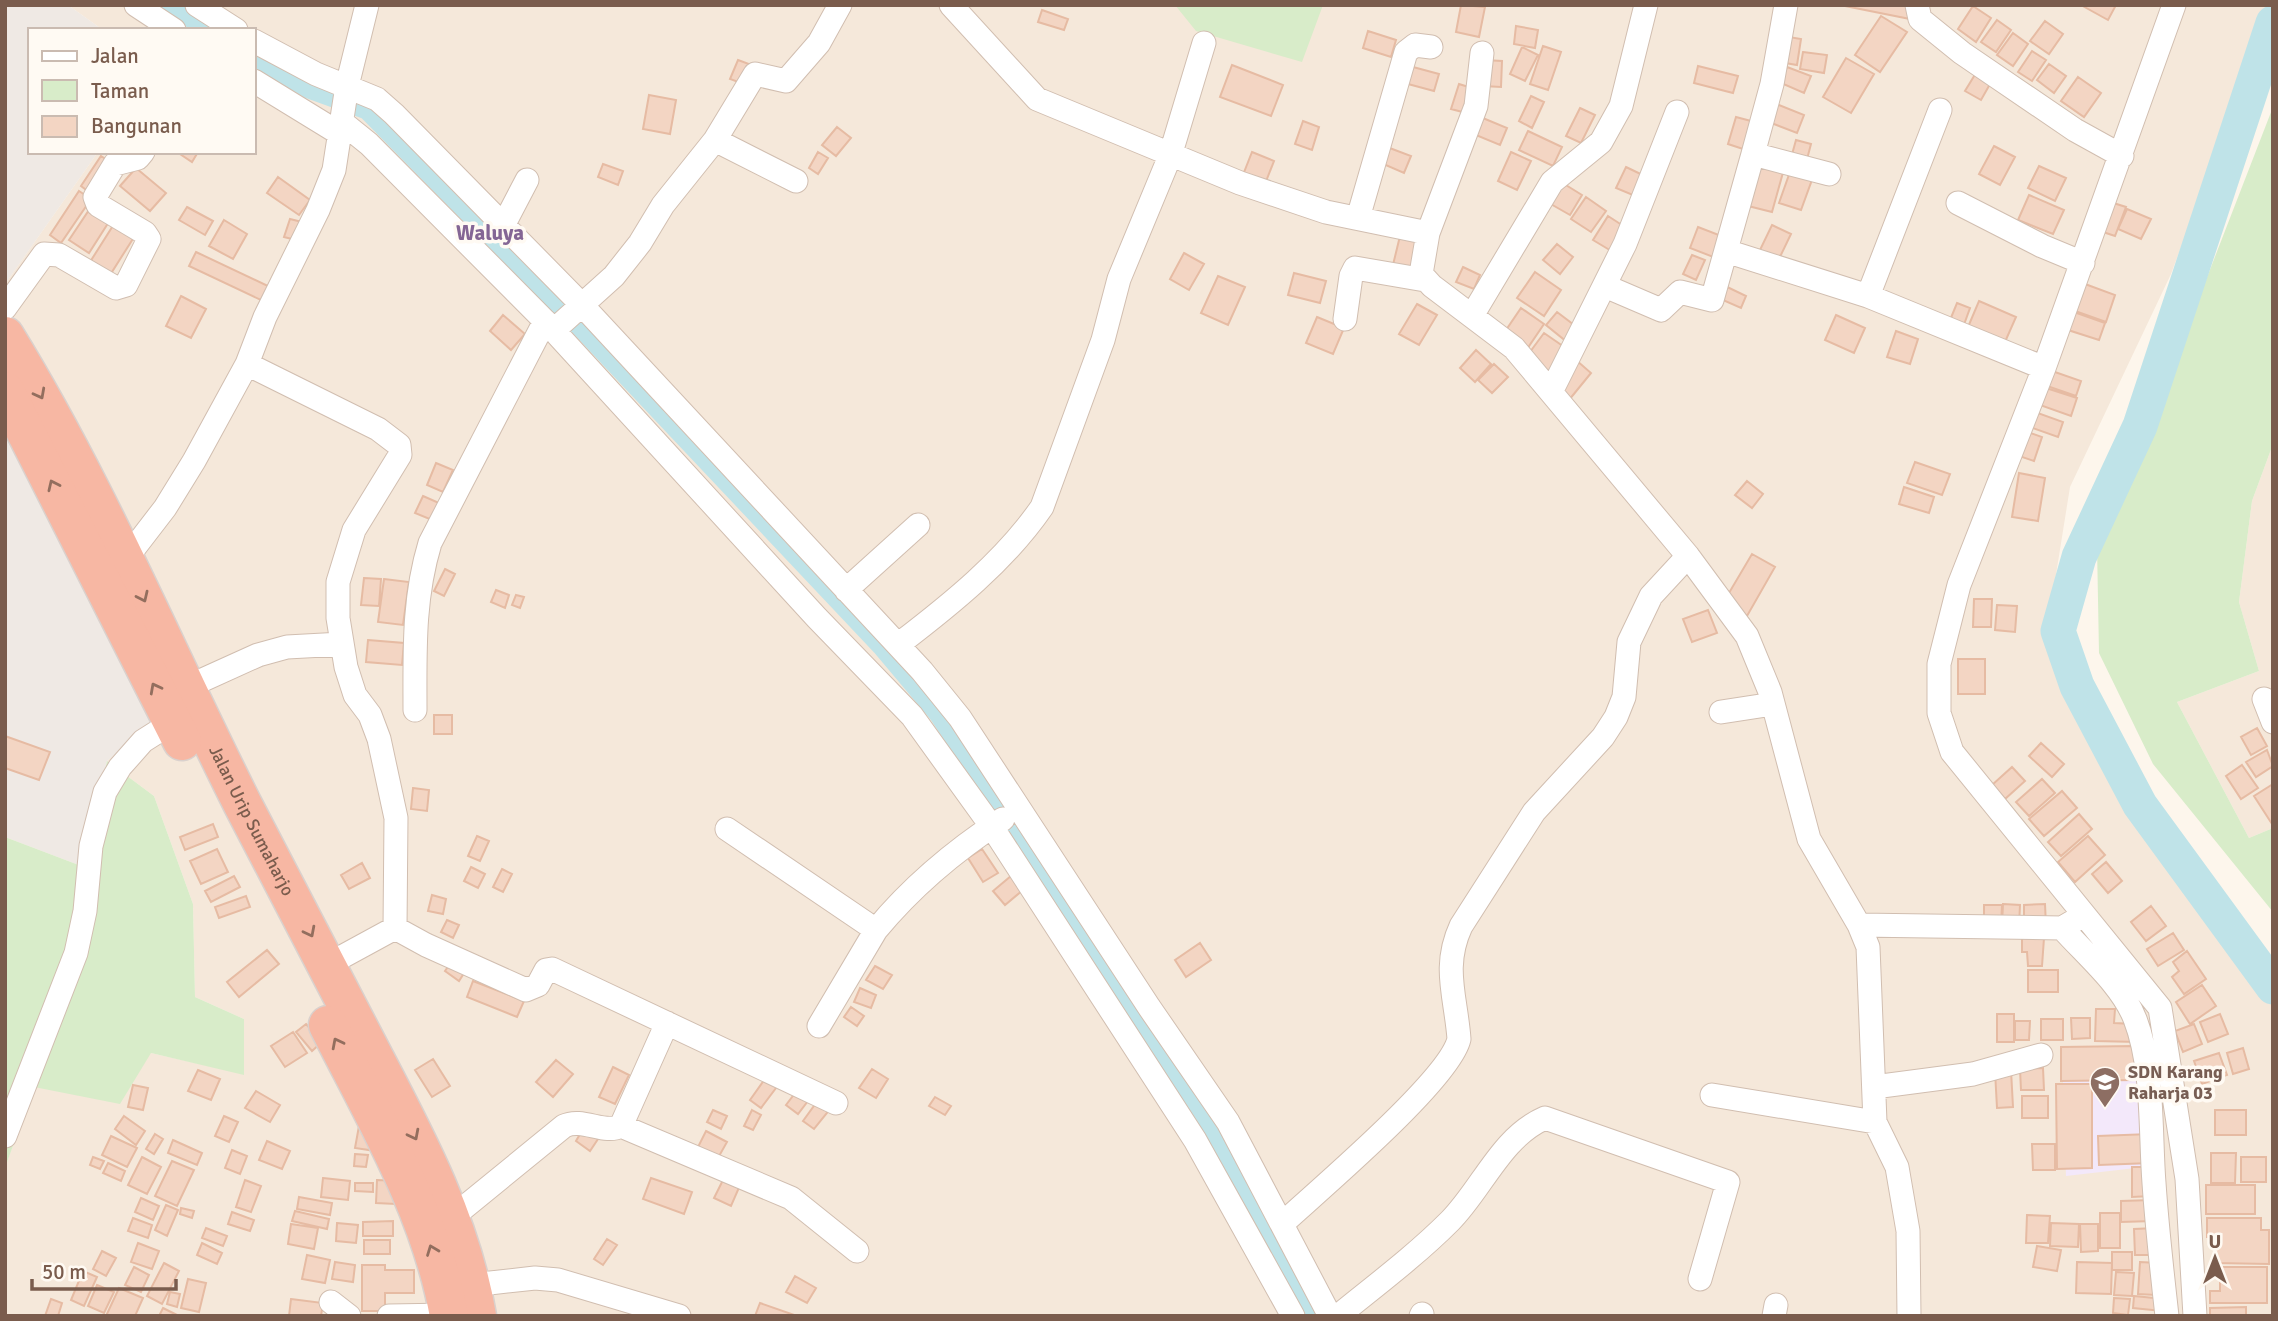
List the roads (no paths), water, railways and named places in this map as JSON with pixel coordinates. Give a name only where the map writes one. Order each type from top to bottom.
[{"type":"highway","name":"Jalan Urip Sumaharjo","points":[[5,336],[66,443],[125,560],[179,705],[396,1160],[434,1254],[449,1315]]},
{"type":"highway","name":"Jalan Urip Sumaharjo","points":[[5,391],[327,965],[421,1147],[450,1219],[475,1300]]},
{"type":"street","points":[[136,5],[228,28]]},
{"type":"street","points":[[125,560],[165,508],[194,461],[247,364],[265,317],[318,210],[334,170],[343,125],[346,88],[367,5]]},
{"type":"street","points":[[415,710],[414,616],[420,576],[430,543],[561,319],[630,257],[663,205],[715,140],[755,74],[786,81],[820,43],[839,5]]},
{"type":"street","points":[[951,5],[1037,99],[1170,156],[1326,212],[1428,233]]},
{"type":"street","points":[[1473,314],[1552,181],[1601,142],[1614,118],[1631,72],[1646,5]]},
{"type":"street","points":[[1605,286],[1661,310],[1680,292],[1712,300],[1772,84],[1786,5]]},
{"type":"street","points":[[1917,5],[1920,19],[1962,53],[2084,135],[2122,156]]},
{"type":"street","points":[[2167,1316],[2176,1256],[2164,1113],[2153,1038],[2135,1017],[2122,980],[2073,921],[1952,752],[1940,713],[1938,664],[1959,585],[2083,263],[2174,5]]},
{"type":"street","points":[[899,644],[972,584],[1042,507],[1103,340],[1119,279],[1170,156],[1204,43]]},
{"type":"street","points":[[1358,218],[1406,52],[1415,45],[1431,47]]},
{"type":"street","points":[[256,46],[266,73],[369,144],[561,319],[846,590],[899,644],[960,718],[1005,818],[1211,1131],[1297,1298],[1330,1316]]},
{"type":"street","points":[[1425,280],[1422,264],[1428,233],[1476,106],[1482,53]]},
{"type":"street","points":[[266,73],[346,88],[377,99],[504,224],[561,319],[817,618],[1005,818],[1211,1131],[1283,1223],[1297,1298]]},
{"type":"street","points":[[1868,296],[1940,110]]},
{"type":"street","points":[[1551,393],[1605,286],[1677,111]]},
{"type":"street","points":[[715,140],[796,181]]},
{"type":"street","points":[[5,308],[40,257],[51,253],[116,288],[126,285],[149,239],[145,233],[99,205],[95,197],[115,164],[135,159],[141,154]]},
{"type":"street","points":[[1754,154],[1829,174]]},
{"type":"street","points":[[504,224],[527,180]]},
{"type":"street","points":[[1958,203],[2083,263]]},
{"type":"street","points":[[1726,251],[1868,296],[2044,368]]},
{"type":"street","points":[[1345,319],[1351,276],[1355,268],[1425,280],[1473,314],[1514,348],[1688,556],[1747,636],[1773,704],[1809,839],[1859,925],[1868,947],[1875,1122],[1897,1167],[1908,1231],[1909,1316]]},
{"type":"street","points":[[247,364],[378,429],[399,445],[400,456],[354,530],[338,582],[338,618],[342,644],[355,695],[370,715],[379,739],[396,818],[395,928]]},
{"type":"street","points":[[846,590],[918,524]]},
{"type":"street","points":[[1283,1223],[1436,1079],[1457,1050],[1458,1026],[1450,962],[1451,947],[1461,926],[1534,812],[1603,737],[1616,717],[1624,697],[1629,642],[1651,596],[1688,556]]},
{"type":"street","points":[[5,1136],[76,953],[85,911],[90,846],[105,792],[130,754],[179,705],[267,652],[287,647],[342,644]]},
{"type":"street","points":[[2264,699],[2273,722]]},
{"type":"street","points":[[1721,712],[1773,704]]},
{"type":"street","points":[[820,1026],[876,930],[904,896],[959,849],[1005,818]]},
{"type":"street","points":[[727,829],[876,930]]},
{"type":"street","points":[[1859,925],[2073,921]]},
{"type":"street","points":[[327,965],[395,928]]},
{"type":"street","points":[[395,928],[426,946],[526,990],[538,985],[546,970],[552,969],[836,1103]]},
{"type":"street","points":[[450,1219],[564,1126],[575,1122],[614,1129],[621,1126],[667,1023]]},
{"type":"street","points":[[1874,1087],[1973,1074],[2040,1055]]},
{"type":"street","points":[[1712,1095],[1875,1122]]},
{"type":"street","points":[[2164,1113],[2176,1256],[2195,1316]]},
{"type":"street","points":[[1338,1316],[1452,1219],[1508,1146],[1532,1124],[1545,1118],[1728,1182],[1700,1279]]},
{"type":"street","points":[[621,1126],[791,1198],[858,1251]]},
{"type":"street","points":[[475,1300],[523,1279],[558,1280],[626,1308],[679,1316]]},
{"type":"street","points":[[389,1316],[449,1315]]},
{"type":"waterway","points":[[170,5],[206,28]]},
{"type":"waterway","points":[[2273,23],[2140,426],[2079,557],[2058,631],[2077,686],[2140,805],[2273,987]]},
{"type":"waterway","points":[[256,58],[309,89],[367,110],[583,330],[881,646],[939,715],[1221,1143],[1311,1316]]},
{"type":"place","name":"SDN Karang Raharja 03","points":[[2105,1109]]},
{"type":"district","name":"Waluya","points":[[490,233]]}]
